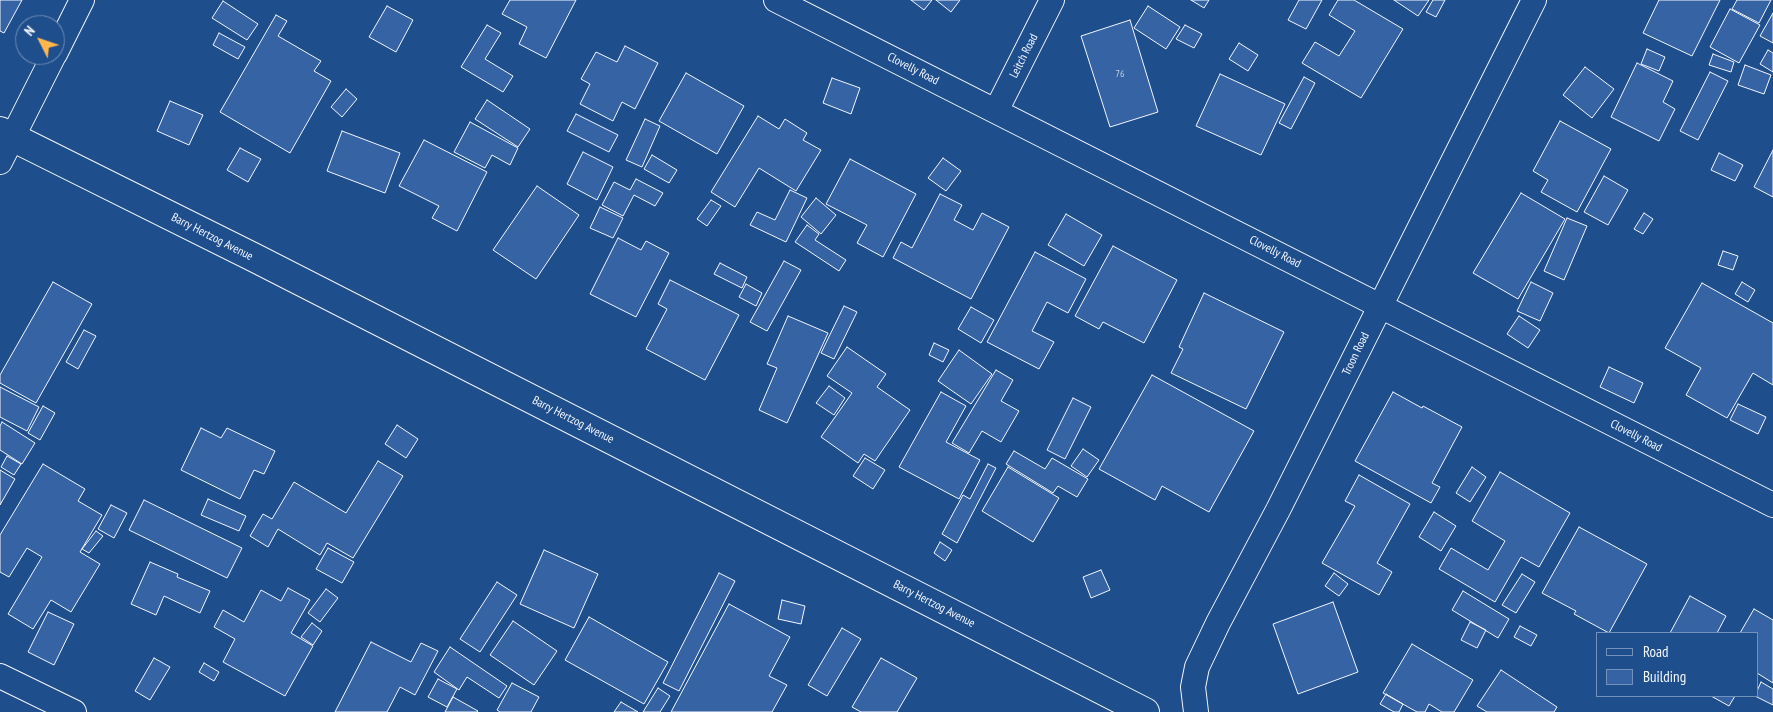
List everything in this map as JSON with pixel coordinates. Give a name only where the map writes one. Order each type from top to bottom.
[{"type":"main road","name":"Barry Hertzog Avenue","points":[[6,134],[263,262],[1145,712]]},
{"type":"street","points":[[65,34],[82,0]]},
{"type":"street","name":"Clovelly Road","points":[[776,0],[1380,306],[1770,496]]},
{"type":"street","name":"Leitch Road","points":[[996,111],[1052,0]]},
{"type":"street","name":"Troon Road","points":[[1196,712],[1194,687],[1197,667],[1534,0]]},
{"type":"street","points":[[0,162],[6,134],[48,65]]},
{"type":"street","points":[[0,676],[74,712]]},
{"type":"building","points":[[0,0],[22,0],[4,33],[0,31]]},
{"type":"building","points":[[510,0],[576,0],[546,58],[519,44],[527,27],[502,14]]},
{"type":"building","points":[[911,0],[932,0],[924,10]]},
{"type":"building","points":[[936,0],[960,0],[951,12]]},
{"type":"building","points":[[1191,0],[1209,0],[1204,8]]},
{"type":"building","points":[[1299,0],[1322,0],[1306,29],[1288,20]]},
{"type":"building","points":[[1338,0],[1354,0],[1403,29],[1361,98],[1302,63],[1315,42],[1339,56],[1355,31],[1329,15]]},
{"type":"building","points":[[1394,0],[1429,0],[1418,16]]},
{"type":"building","points":[[1433,0],[1445,0],[1436,17],[1426,12]]},
{"type":"building","points":[[1659,0],[1720,0],[1692,56],[1643,33]]},
{"type":"building","points":[[1737,0],[1771,0],[1759,23],[1732,9]]},
{"type":"building","points":[[223,1],[258,24],[247,40],[212,18]]},
{"type":"building","points":[[387,6],[413,20],[396,52],[369,37]]},
{"type":"building","points":[[1148,6],[1180,27],[1166,49],[1134,28]]},
{"type":"building","points":[[1730,9],[1760,25],[1739,63],[1710,47]]},
{"type":"building","points":[[1773,13],[1773,43],[1760,36]]},
{"type":"building","points":[[276,15],[287,21],[278,36],[321,61],[314,71],[331,81],[290,153],[220,112]]},
{"type":"building","points":[[1130,20],[1158,112],[1110,127],[1081,36]]},
{"type":"building","points":[[487,25],[501,33],[485,59],[513,76],[503,92],[461,67]]},
{"type":"building","points":[[1185,25],[1202,34],[1194,48],[1176,39]]},
{"type":"building","points":[[219,33],[245,47],[238,59],[213,45]]},
{"type":"building","points":[[1239,43],[1258,55],[1248,71],[1229,59]]},
{"type":"building","points":[[625,46],[658,63],[635,109],[622,102],[613,121],[580,104],[590,84],[581,79],[596,52],[617,62]]},
{"type":"building","points":[[1647,49],[1665,57],[1659,71],[1641,64]]},
{"type":"building","points":[[1768,50],[1773,53],[1773,72],[1760,64]]},
{"type":"building","points":[[1713,54],[1734,62],[1731,72],[1709,65]]},
{"type":"building","points":[[1637,63],[1673,81],[1663,102],[1675,109],[1659,141],[1611,117]]},
{"type":"building","points":[[1745,65],[1771,75],[1764,94],[1738,85]]},
{"type":"building","points":[[1585,67],[1614,89],[1592,118],[1563,95]]},
{"type":"building","points":[[1710,72],[1728,81],[1698,140],[1680,131]]},
{"type":"building","points":[[686,73],[744,106],[717,154],[659,121]]},
{"type":"building","points":[[1220,74],[1285,104],[1261,155],[1196,126]]},
{"type":"building","points":[[1304,77],[1315,83],[1291,129],[1279,123]]},
{"type":"building","points":[[832,78],[860,88],[851,114],[823,103]]},
{"type":"building","points":[[346,89],[357,99],[342,117],[331,107]]},
{"type":"building","points":[[487,100],[530,129],[518,147],[475,119]]},
{"type":"building","points":[[170,101],[203,115],[189,145],[157,131]]},
{"type":"building","points":[[576,114],[618,135],[609,152],[567,131]]},
{"type":"building","points":[[758,116],[779,129],[785,119],[807,133],[803,140],[821,150],[796,191],[759,168],[735,207],[711,192]]},
{"type":"building","points":[[645,119],[660,126],[642,167],[626,160]]},
{"type":"building","points":[[1560,121],[1611,149],[1577,212],[1541,192],[1548,180],[1533,171]]},
{"type":"building","points":[[470,122],[518,148],[510,165],[492,155],[485,168],[454,152]]},
{"type":"building","points":[[342,131],[400,153],[385,193],[327,171]]},
{"type":"building","points":[[424,140],[487,172],[457,231],[432,218],[439,206],[399,186]]},
{"type":"building","points":[[240,148],[261,159],[248,182],[227,170]]},
{"type":"building","points":[[1773,150],[1773,197],[1754,187]]},
{"type":"building","points":[[583,152],[613,167],[597,200],[567,184]]},
{"type":"building","points":[[1719,153],[1743,165],[1735,181],[1711,170]]},
{"type":"building","points":[[652,155],[677,170],[669,183],[644,169]]},
{"type":"building","points":[[943,158],[961,171],[946,191],[928,178]]},
{"type":"building","points":[[850,159],[916,194],[883,257],[857,243],[867,225],[826,204]]},
{"type":"building","points":[[1604,176],[1628,190],[1608,225],[1584,212]]},
{"type":"building","points":[[636,179],[663,193],[655,206],[634,195],[623,216],[602,205],[614,182],[630,190]]},
{"type":"building","points":[[537,186],[579,215],[536,279],[493,250]]},
{"type":"building","points":[[790,190],[807,198],[786,242],[750,225],[757,212],[775,220]]},
{"type":"building","points":[[1521,193],[1565,219],[1518,299],[1473,273]]},
{"type":"building","points":[[940,194],[962,205],[954,220],[973,230],[982,213],[1009,227],[971,299],[893,258],[901,242],[912,248]]},
{"type":"building","points":[[816,198],[836,215],[821,234],[801,217]]},
{"type":"building","points":[[711,200],[721,206],[707,226],[697,219]]},
{"type":"building","points":[[600,207],[623,218],[613,238],[590,228]]},
{"type":"building","points":[[1644,213],[1653,219],[1643,234],[1634,229]]},
{"type":"building","points":[[1066,214],[1102,235],[1084,266],[1048,245]]},
{"type":"building","points":[[1567,218],[1587,226],[1564,280],[1544,271]]},
{"type":"building","points":[[807,225],[819,234],[815,240],[846,260],[839,271],[795,242]]},
{"type":"building","points":[[618,238],[641,250],[646,241],[669,253],[636,317],[590,294]]},
{"type":"building","points":[[1113,246],[1177,280],[1144,343],[1103,322],[1099,329],[1075,316]]},
{"type":"building","points":[[1723,251],[1738,256],[1733,270],[1718,265]]},
{"type":"building","points":[[1035,252],[1086,279],[1068,313],[1047,302],[1032,331],[1054,342],[1039,369],[987,342]]},
{"type":"building","points":[[784,261],[801,270],[767,331],[750,322]]},
{"type":"building","points":[[720,263],[747,277],[742,288],[714,274]]},
{"type":"building","points":[[670,280],[739,315],[705,380],[646,349],[667,309],[658,304]]},
{"type":"building","points":[[53,282],[92,304],[36,403],[0,383],[0,375]]},
{"type":"building","points":[[1531,282],[1553,293],[1540,321],[1517,311]]},
{"type":"building","points":[[1742,282],[1755,290],[1748,302],[1735,294]]},
{"type":"building","points":[[1702,283],[1773,323],[1773,385],[1753,373],[1727,418],[1686,395],[1701,368],[1665,348]]},
{"type":"building","points":[[746,284],[762,293],[756,306],[739,297]]},
{"type":"building","points":[[1204,293],[1284,332],[1246,409],[1171,373],[1183,349],[1179,347]]},
{"type":"building","points":[[844,306],[857,312],[834,359],[821,353]]},
{"type":"building","points":[[971,307],[994,320],[981,343],[958,329]]},
{"type":"building","points":[[788,316],[828,333],[787,423],[759,410],[777,368],[767,364]]},
{"type":"building","points":[[1519,316],[1540,330],[1528,348],[1507,334]]},
{"type":"building","points":[[84,330],[96,336],[78,369],[66,362]]},
{"type":"building","points":[[934,343],[949,350],[943,362],[929,355]]},
{"type":"building","points":[[847,347],[886,374],[877,387],[910,410],[875,461],[864,454],[858,463],[821,437],[852,393],[827,376]]},
{"type":"building","points":[[959,350],[992,374],[971,404],[938,381]]},
{"type":"building","points":[[1609,367],[1643,383],[1634,403],[1600,387]]},
{"type":"building","points":[[996,370],[1013,380],[1001,401],[1019,411],[1001,442],[982,431],[969,453],[952,443]]},
{"type":"building","points":[[1152,375],[1254,431],[1209,512],[1162,486],[1155,500],[1099,469]]},
{"type":"building","points":[[829,386],[845,398],[834,415],[816,403]]},
{"type":"building","points":[[0,387],[39,407],[27,431],[0,417]]},
{"type":"building","points":[[941,392],[966,406],[946,442],[980,460],[959,499],[899,467]]},
{"type":"building","points":[[1393,392],[1462,427],[1432,483],[1440,487],[1431,503],[1355,461]]},
{"type":"building","points":[[1073,398],[1091,407],[1065,459],[1047,450]]},
{"type":"building","points":[[1738,404],[1766,417],[1758,434],[1730,420]]},
{"type":"building","points":[[43,406],[55,413],[40,440],[28,433]]},
{"type":"building","points":[[2,422],[35,443],[22,464],[0,450],[0,426]]},
{"type":"building","points":[[397,425],[418,439],[406,458],[385,444]]},
{"type":"building","points":[[201,428],[221,438],[227,428],[275,451],[264,474],[254,470],[240,499],[181,470]]},
{"type":"building","points":[[1083,449],[1099,460],[1087,477],[1071,466]]},
{"type":"building","points":[[1014,451],[1045,469],[1052,458],[1088,479],[1077,497],[1058,486],[1053,493],[1006,464]]},
{"type":"building","points":[[7,456],[21,464],[14,475],[1,467]]},
{"type":"building","points":[[865,458],[885,470],[873,489],[853,476]]},
{"type":"building","points":[[378,461],[403,476],[353,558],[327,543],[320,555],[278,529],[268,547],[250,536],[263,514],[272,519],[294,482],[346,513]]},
{"type":"building","points":[[43,464],[85,489],[78,501],[102,515],[80,552],[100,564],[71,612],[51,600],[33,629],[8,614],[42,557],[27,548],[9,577],[0,572],[0,535]]},
{"type":"building","points":[[988,464],[996,468],[957,543],[942,534],[963,495],[970,499]]},
{"type":"building","points":[[1008,467],[1059,498],[1033,542],[982,511]]},
{"type":"building","points":[[1472,467],[1486,477],[1470,502],[1456,493]]},
{"type":"building","points":[[0,470],[15,479],[0,505]]},
{"type":"building","points":[[1500,472],[1570,513],[1539,567],[1521,557],[1495,602],[1439,569],[1451,548],[1488,570],[1505,541],[1472,521]]},
{"type":"building","points":[[1359,475],[1410,504],[1377,563],[1392,572],[1379,595],[1322,563],[1355,506],[1345,501]]},
{"type":"building","points":[[208,499],[246,516],[239,531],[201,515]]},
{"type":"building","points":[[144,500],[242,548],[227,578],[129,530]]},
{"type":"building","points":[[111,505],[127,513],[114,538],[98,529]]},
{"type":"building","points":[[1434,512],[1456,526],[1441,551],[1419,537]]},
{"type":"building","points":[[1579,527],[1647,564],[1610,632],[1574,614],[1576,611],[1542,593]]},
{"type":"building","points":[[96,531],[103,536],[89,553],[82,549]]},
{"type":"building","points":[[940,542],[952,550],[945,561],[934,553]]},
{"type":"building","points":[[328,548],[354,562],[342,583],[316,569]]},
{"type":"building","points":[[544,550],[598,574],[574,628],[520,604]]},
{"type":"building","points":[[150,562],[178,574],[177,577],[210,591],[200,613],[164,596],[156,615],[131,604]]},
{"type":"building","points":[[1101,570],[1110,590],[1091,598],[1083,577]]},
{"type":"building","points":[[719,573],[735,581],[679,691],[663,683]]},
{"type":"building","points":[[1334,573],[1348,584],[1339,596],[1325,586]]},
{"type":"building","points":[[1522,574],[1535,582],[1516,613],[1502,605]]},
{"type":"building","points":[[497,582],[517,595],[480,652],[460,639]]},
{"type":"building","points":[[288,588],[310,600],[291,633],[313,646],[285,696],[223,662],[235,639],[214,627],[223,610],[244,622],[261,590],[281,601]]},
{"type":"building","points":[[326,589],[338,598],[320,622],[308,613]]},
{"type":"building","points":[[1463,591],[1509,619],[1498,638],[1452,610]]},
{"type":"building","points":[[1690,596],[1726,616],[1718,632],[1671,632]]},
{"type":"building","points":[[782,600],[805,606],[801,624],[778,619]]},
{"type":"building","points":[[1333,602],[1358,672],[1298,694],[1273,624]]},
{"type":"building","points":[[729,604],[790,637],[769,676],[787,685],[772,712],[671,712]]},
{"type":"building","points":[[1754,609],[1773,620],[1773,683],[1758,674],[1758,632],[1741,632]]},
{"type":"building","points":[[48,612],[74,624],[54,665],[28,652]]},
{"type":"building","points":[[589,617],[668,662],[644,704],[565,660]]},
{"type":"building","points":[[513,621],[557,651],[534,685],[490,655]]},
{"type":"building","points":[[1470,622],[1486,630],[1477,648],[1461,640]]},
{"type":"building","points":[[312,623],[322,631],[313,645],[301,637]]},
{"type":"building","points":[[1520,626],[1537,635],[1531,646],[1514,637]]},
{"type":"building","points":[[842,628],[861,639],[827,696],[808,685]]},
{"type":"building","points":[[371,642],[411,662],[421,643],[438,651],[415,695],[400,687],[387,712],[335,712]]},
{"type":"building","points":[[1412,644],[1473,680],[1454,712],[1442,712],[1429,704],[1425,712],[1417,712],[1383,693]]},
{"type":"building","points":[[450,647],[507,686],[499,698],[467,677],[459,690],[434,672]]},
{"type":"building","points":[[154,658],[170,667],[150,700],[135,691]]},
{"type":"building","points":[[881,658],[917,678],[897,712],[861,712],[852,707]]},
{"type":"building","points":[[204,663],[219,672],[214,681],[199,672]]},
{"type":"building","points":[[1501,670],[1557,707],[1554,712],[1487,712],[1477,706]]},
{"type":"building","points":[[438,679],[457,689],[447,707],[428,697]]},
{"type":"building","points":[[1761,682],[1773,689],[1773,705],[1757,697]]},
{"type":"building","points":[[512,683],[539,697],[531,712],[500,712],[497,710]]},
{"type":"building","points":[[658,688],[670,696],[660,712],[643,712]]},
{"type":"building","points":[[1386,694],[1403,704],[1399,712],[1394,712],[1380,704]]},
{"type":"building","points":[[453,697],[478,711],[445,712]]},
{"type":"building","points":[[1713,697],[1734,697],[1729,706]]},
{"type":"building","points":[[621,702],[638,712],[614,712]]}]
